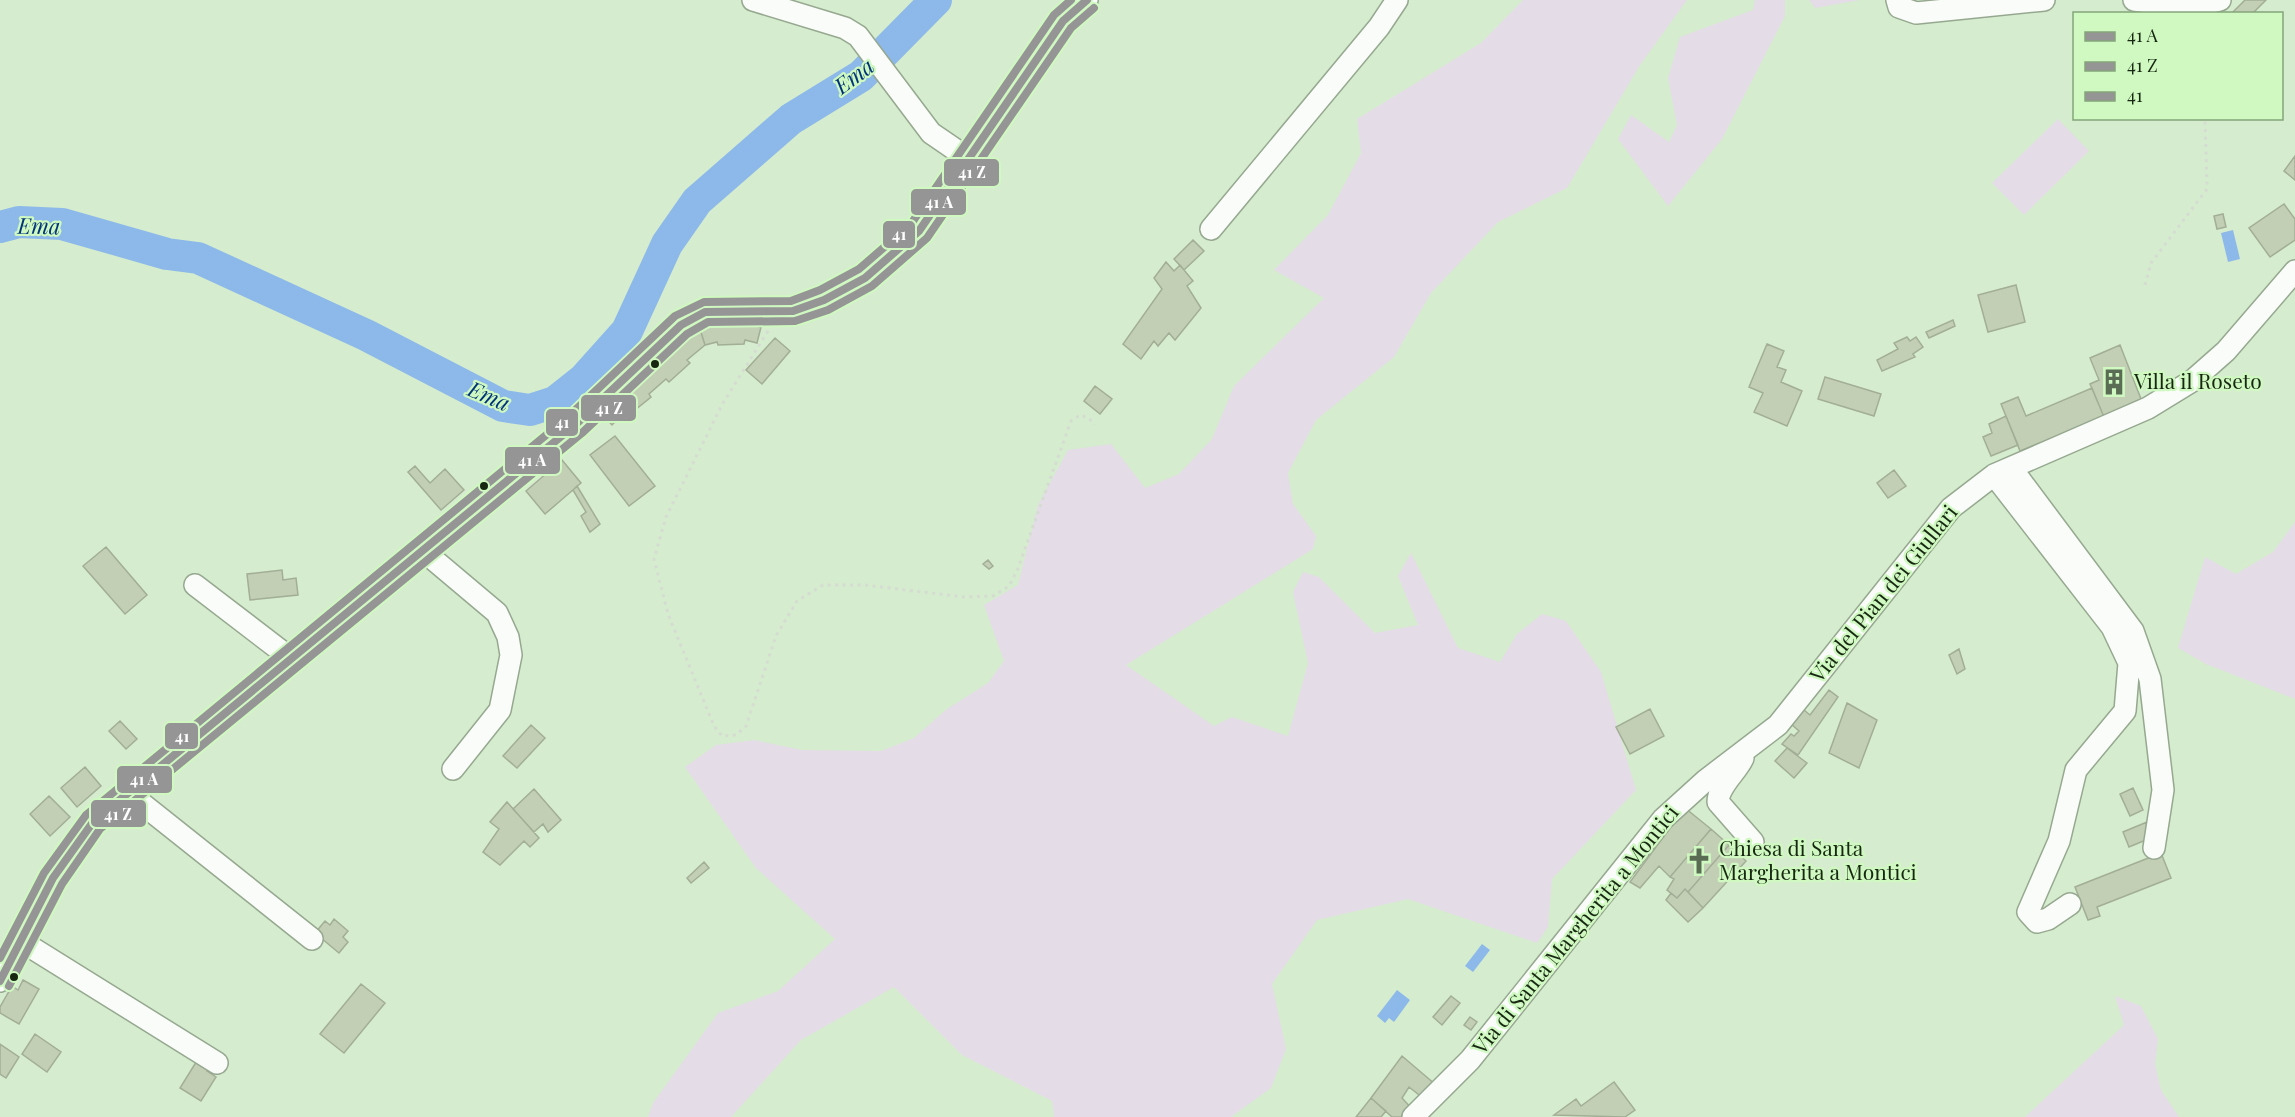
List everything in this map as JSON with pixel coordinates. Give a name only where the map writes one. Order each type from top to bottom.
[{"type":"street","points":[[753,0],[845,28],[858,36],[931,133],[969,159]]},
{"type":"street","points":[[0,981],[72,845],[93,822],[126,791],[574,424],[681,325],[695,316],[725,311],[778,313],[824,300],[865,278],[919,231],[1063,21],[1087,0]]},
{"type":"street","points":[[1211,229],[1379,27],[1397,0]]},
{"type":"street","points":[[1897,0],[1899,7],[1916,13],[2044,0]]},
{"type":"street","points":[[2134,0],[2191,9],[2220,0]]},
{"type":"street","name":"Via del Pian dei Giullari","points":[[1746,752],[1778,725],[1951,508],[2003,472],[2148,408],[2192,381],[2226,351],[2295,271]]},
{"type":"street","points":[[2003,472],[2133,631],[2150,679],[2163,790],[2154,848]]},
{"type":"street","points":[[2003,472],[2112,627],[2129,663],[2125,711],[2076,770],[2059,841],[2028,912],[2037,922],[2070,904]]},
{"type":"street","points":[[421,549],[497,613],[508,637],[511,655],[500,710],[453,769]]},
{"type":"street","points":[[195,585],[289,657]]},
{"type":"street","points":[[1746,752],[1738,769],[1723,788],[1718,802],[1753,842]]},
{"type":"street","name":"Via di Santa Margherita a Montici","points":[[1413,1117],[1470,1060],[1664,819],[1706,780],[1746,752]]},
{"type":"street","points":[[126,791],[312,939]]},
{"type":"street","points":[[21,941],[217,1063]]},
{"type":"path","points":[[2145,285],[2151,263],[2207,189],[2205,120]]},
{"type":"path","points":[[778,313],[723,403],[666,517],[654,559],[668,614],[714,726],[722,736],[736,735],[746,726],[776,636],[797,601],[823,585],[865,585],[964,597],[993,596],[1009,586],[1017,571],[1071,421],[1080,416],[1089,418],[1094,425]]},
{"type":"shaded area","points":[[1523,0],[1687,0],[1640,65],[1567,188],[1498,222],[1431,293],[1394,357],[1316,420],[1288,473],[1293,504],[1316,536],[1313,549],[1126,665],[1214,726],[1232,717],[1288,736],[1308,663],[1293,592],[1303,572],[1319,577],[1375,633],[1418,625],[1398,576],[1411,553],[1458,648],[1500,662],[1517,634],[1542,614],[1566,621],[1601,672],[1636,790],[1552,879],[1548,927],[1537,943],[1408,899],[1317,920],[1272,984],[1286,1049],[1271,1088],[1231,1117],[1054,1117],[1052,1101],[962,1055],[894,987],[801,1040],[731,1117],[648,1117],[653,1103],[718,1013],[778,991],[835,939],[756,868],[685,767],[716,745],[754,740],[802,750],[881,751],[914,738],[947,709],[988,683],[1004,661],[984,605],[1018,585],[1038,505],[1068,450],[1111,444],[1145,488],[1179,474],[1212,439],[1234,386],[1324,298],[1274,270],[1328,215],[1361,153],[1357,119],[1481,43]]},
{"type":"shaded area","points":[[1755,0],[1785,0],[1785,16],[1722,139],[1668,206],[1618,139],[1631,115],[1669,142],[1677,125],[1668,78],[1680,37],[1753,10]]},
{"type":"shaded area","points":[[1809,0],[1860,0],[1815,8]]},
{"type":"shaded area","points":[[2058,119],[2089,151],[2024,215],[1992,183]]},
{"type":"shaded area","points":[[2295,522],[2295,699],[2206,664],[2178,648],[2205,557],[2236,574],[2273,552]]},
{"type":"shaded area","points":[[2115,996],[2141,1006],[2158,1039],[2155,1064],[2161,1090],[2179,1117],[2025,1117],[2124,1025]]},
{"type":"water","points":[[2233,230],[2240,259],[2228,262],[2221,233]]},
{"type":"water","points":[[1482,944],[1490,950],[1473,972],[1465,966]]},
{"type":"water","points":[[1397,990],[1410,1000],[1394,1022],[1389,1018],[1385,1023],[1377,1016]]},
{"type":"building","points":[[2245,0],[2266,0],[2254,12],[2233,12]]},
{"type":"building","points":[[2295,156],[2295,180],[2284,171]]},
{"type":"building","points":[[2284,204],[2295,219],[2295,240],[2270,257],[2249,228]]},
{"type":"building","points":[[2223,214],[2226,227],[2217,229],[2214,216]]},
{"type":"building","points":[[1193,240],[1204,251],[1184,270],[1174,259]]},
{"type":"building","points":[[1166,262],[1174,271],[1180,265],[1193,281],[1187,286],[1201,308],[1175,340],[1169,333],[1158,346],[1154,341],[1141,359],[1123,344],[1162,289],[1154,278]]},
{"type":"building","points":[[2016,285],[2025,322],[1988,332],[1978,295]]},
{"type":"building","points":[[1953,320],[1955,326],[1929,338],[1926,332]]},
{"type":"building","points":[[733,321],[761,327],[757,343],[745,340],[744,344],[718,345],[717,342],[705,345],[700,329]]},
{"type":"building","points":[[700,329],[705,345],[687,360],[690,363],[669,382],[666,379],[649,394],[651,397],[625,418],[621,416],[612,425],[601,413]]},
{"type":"building","points":[[1907,337],[1910,341],[1916,337],[1923,347],[1913,354],[1915,357],[1882,371],[1877,360],[1898,349],[1894,343]]},
{"type":"building","points":[[775,338],[790,351],[762,384],[746,370]]},
{"type":"building","points":[[1767,344],[1784,351],[1777,367],[1786,370],[1781,382],[1802,391],[1787,426],[1754,412],[1763,393],[1749,387]]},
{"type":"building","name":"Villa il Roseto","points":[[2120,345],[2141,399],[2104,417],[2090,384],[2099,380],[2090,358]]},
{"type":"building","points":[[1825,377],[1881,394],[1874,416],[1818,399]]},
{"type":"building","points":[[1095,386],[1112,399],[1100,414],[1084,401]]},
{"type":"building","points":[[2092,388],[2104,417],[2020,451],[2001,404],[2018,397],[2026,416]]},
{"type":"building","points":[[2006,416],[2018,445],[1991,456],[1983,437],[1992,433],[1989,424]]},
{"type":"building","points":[[615,436],[655,486],[629,506],[590,455]]},
{"type":"building","points":[[562,460],[581,483],[545,514],[526,491]]},
{"type":"building","points":[[415,466],[430,483],[445,469],[464,490],[441,510],[408,472]]},
{"type":"building","points":[[1894,470],[1906,486],[1888,498],[1877,483]]},
{"type":"building","points":[[577,486],[600,524],[590,532],[581,516],[586,512],[573,490]]},
{"type":"building","points":[[106,547],[147,595],[125,614],[83,566]]},
{"type":"building","points":[[988,560],[993,566],[989,569],[983,564]]},
{"type":"building","points":[[282,570],[283,580],[296,578],[298,595],[250,600],[247,574]]},
{"type":"building","points":[[1959,649],[1965,669],[1957,674],[1949,655]]},
{"type":"building","points":[[1829,690],[1838,697],[1798,755],[1782,744],[1791,734],[1794,736],[1799,731],[1791,724],[1804,710],[1810,715]]},
{"type":"building","points":[[1847,703],[1877,720],[1859,768],[1829,753]]},
{"type":"building","points":[[1650,709],[1664,736],[1630,754],[1616,727]]},
{"type":"building","points":[[120,721],[137,739],[126,749],[109,731]]},
{"type":"building","points":[[531,725],[545,738],[517,768],[503,756]]},
{"type":"building","points":[[1787,748],[1807,763],[1794,778],[1775,761]]},
{"type":"building","points":[[85,767],[101,786],[77,807],[61,788]]},
{"type":"building","points":[[2133,788],[2143,810],[2130,816],[2120,794]]},
{"type":"building","points":[[534,789],[561,820],[548,832],[543,824],[534,832],[513,809]]},
{"type":"building","points":[[49,796],[70,817],[50,836],[30,814]]},
{"type":"building","points":[[507,802],[539,838],[530,847],[524,841],[500,865],[483,852],[499,829],[490,822]]},
{"type":"building","points":[[1685,808],[1711,829],[1670,877],[1659,866],[1640,888],[1630,882]]},
{"type":"building","points":[[2147,822],[2153,837],[2129,847],[2123,832]]},
{"type":"building","name":"Chiesa di Santa Margherita a Montici","points":[[1711,829],[1729,845],[1688,892],[1685,889],[1677,898],[1667,890],[1674,879],[1670,877]]},
{"type":"building","points":[[1729,845],[1746,861],[1703,908],[1688,892]]},
{"type":"building","points":[[2161,853],[2171,878],[2097,907],[2100,916],[2088,920],[2075,887]]},
{"type":"building","points":[[704,862],[709,868],[691,883],[687,878]]},
{"type":"building","points":[[1685,889],[1703,908],[1688,922],[1666,900],[1671,893],[1677,898]]},
{"type":"building","points":[[334,919],[348,931],[343,937],[348,942],[339,953],[315,933],[325,921],[330,925]]},
{"type":"building","points":[[23,980],[39,989],[19,1024],[0,1013],[0,1007],[12,986],[18,990]]},
{"type":"building","points":[[361,984],[385,1003],[344,1053],[320,1034]]},
{"type":"building","points":[[1451,996],[1460,1003],[1442,1025],[1433,1017]]},
{"type":"building","points":[[1470,1017],[1477,1022],[1471,1030],[1464,1025]]},
{"type":"building","points":[[35,1034],[61,1052],[47,1072],[22,1054]]},
{"type":"building","points":[[0,1044],[19,1057],[6,1078],[0,1074]]},
{"type":"building","points":[[1402,1056],[1436,1085],[1423,1098],[1409,1087],[1402,1098],[1412,1109],[1401,1117],[1392,1117],[1371,1098]]},
{"type":"building","points":[[198,1059],[210,1066],[207,1071],[216,1077],[201,1101],[180,1088]]},
{"type":"building","points":[[1614,1082],[1635,1110],[1625,1117],[1554,1115],[1576,1099],[1581,1106]]},
{"type":"building","points":[[1371,1098],[1386,1111],[1381,1117],[1356,1117]]},
{"type":"waterway","name":"Ema","points":[[0,227],[19,222],[62,224],[167,254],[198,258],[366,335],[503,406],[530,410],[555,402],[584,379],[627,331],[667,244],[697,201],[791,119],[861,76],[936,0]]},
{"type":"transit line","name":"41","points":[[0,958],[44,873],[86,815],[568,417],[675,316],[704,302],[791,301],[820,290],[859,269],[911,224],[1054,15],[1071,0]]},
{"type":"transit line","points":[[0,981],[53,878],[93,822],[575,425],[681,325],[705,312],[793,311],[824,300],[865,278],[919,231],[1063,21],[1087,0]]},
{"type":"transit line","points":[[9,986],[62,884],[100,829],[582,433],[687,334],[708,322],[795,321],[828,310],[872,286],[927,238],[1071,28],[1094,8]]},
{"type":"place","name":"Villa il Roseto","points":[[2114,382]]},
{"type":"place","name":"Chiesa di Santa Margherita a Montici","points":[[1699,861]]}]
